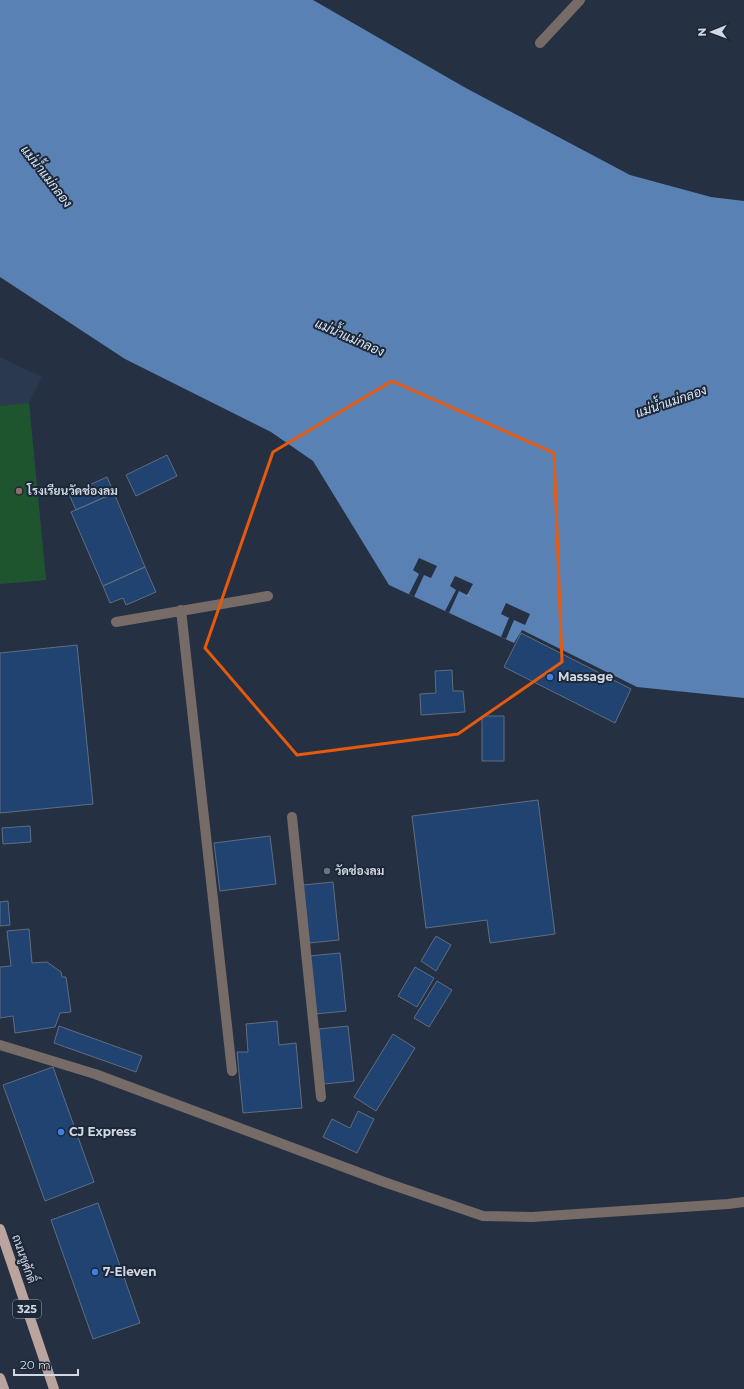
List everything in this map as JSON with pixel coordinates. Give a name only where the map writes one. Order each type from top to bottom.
[{"type":"main road","name":"ถนนชูศักดิ์","points":[[0,1229],[54,1389]]},
{"type":"main road","points":[[0,1378],[4,1389]]},
{"type":"street","points":[[540,43],[580,0]]},
{"type":"street","points":[[116,622],[268,596]]},
{"type":"street","points":[[181,610],[232,1071]]},
{"type":"street","points":[[292,817],[321,1097]]},
{"type":"street","points":[[0,1046],[96,1074],[384,1182],[483,1216],[532,1217],[744,1202]]},
{"type":"path","points":[[468,595],[472,598]]},
{"type":"highlighted area","points":[[392,381],[554,453],[562,662],[458,734],[297,755],[205,648],[273,452]]},
{"type":"shaded area","name":"โรงเรียนวัดช่องลม","points":[[0,357],[42,377],[29,403],[46,580],[0,584]]},
{"type":"green space","name":"โรงเรียนวัดช่องลม","points":[[29,403],[46,580],[0,584],[0,406]]},
{"type":"water","name":"แม่น้ำแม่กลอง","points":[[0,0],[313,0],[464,87],[630,175],[711,197],[744,201],[744,698],[637,687],[522,630],[514,643],[389,585],[313,461],[271,432],[125,359],[0,277]]},
{"type":"pier","points":[[419,558],[437,566],[431,578],[424,575],[414,597],[409,594],[419,574],[413,570]]},
{"type":"pier","points":[[455,576],[473,584],[467,595],[459,591],[449,613],[445,611],[456,590],[450,586]]},
{"type":"pier","points":[[506,603],[530,614],[525,625],[514,620],[506,639],[501,637],[509,618],[501,614]]},
{"type":"building","points":[[167,455],[177,476],[136,496],[126,475]]},
{"type":"building","points":[[107,477],[114,493],[76,510],[69,494]]},
{"type":"building","points":[[114,493],[145,567],[103,586],[71,512]]},
{"type":"building","points":[[145,567],[156,592],[126,605],[123,598],[110,603],[103,586]]},
{"type":"building","points":[[521,633],[631,689],[615,723],[504,667]]},
{"type":"building","points":[[77,645],[93,804],[0,813],[0,653]]},
{"type":"building","points":[[452,670],[453,691],[463,691],[465,712],[421,715],[420,694],[436,693],[435,671]]},
{"type":"building","points":[[482,716],[504,716],[504,761],[482,761]]},
{"type":"building","points":[[538,800],[555,934],[490,943],[487,920],[426,928],[412,816]]},
{"type":"building","points":[[30,826],[31,842],[3,844],[2,828]]},
{"type":"building","points":[[270,836],[276,884],[220,891],[214,843]]},
{"type":"building","points":[[333,882],[339,940],[309,943],[303,885]]},
{"type":"building","points":[[8,901],[10,925],[0,926],[0,902]]},
{"type":"building","points":[[29,929],[32,963],[47,962],[61,972],[62,977],[66,977],[71,1012],[60,1013],[55,1027],[15,1033],[13,1016],[0,1018],[0,967],[11,966],[7,931]]},
{"type":"building","points":[[436,936],[451,945],[436,971],[421,961]]},
{"type":"building","points":[[340,953],[346,1011],[315,1014],[309,956]]},
{"type":"building","points":[[415,967],[434,978],[417,1007],[398,996]]},
{"type":"building","points":[[437,981],[452,990],[429,1027],[414,1018]]},
{"type":"building","points":[[277,1021],[279,1045],[296,1043],[302,1108],[243,1113],[237,1052],[248,1052],[246,1024]]},
{"type":"building","points":[[59,1026],[142,1056],[136,1072],[54,1043]]},
{"type":"building","points":[[348,1026],[354,1081],[324,1084],[319,1029]]},
{"type":"building","points":[[393,1034],[415,1048],[376,1111],[354,1097]]},
{"type":"building","points":[[53,1067],[94,1182],[45,1201],[3,1085]]},
{"type":"building","points":[[358,1111],[374,1119],[357,1153],[323,1137],[332,1119],[350,1128]]},
{"type":"building","points":[[98,1203],[140,1323],[93,1339],[51,1220]]},
{"type":"place","name":"โรงเรียนวัดช่องลม","points":[[19,491]]},
{"type":"place","name":"Massage","points":[[550,677]]},
{"type":"place","name":"วัดช่องลม","points":[[327,871]]},
{"type":"place","name":"CJ Express","points":[[61,1132]]},
{"type":"place","name":"7-Eleven","points":[[95,1272]]}]
